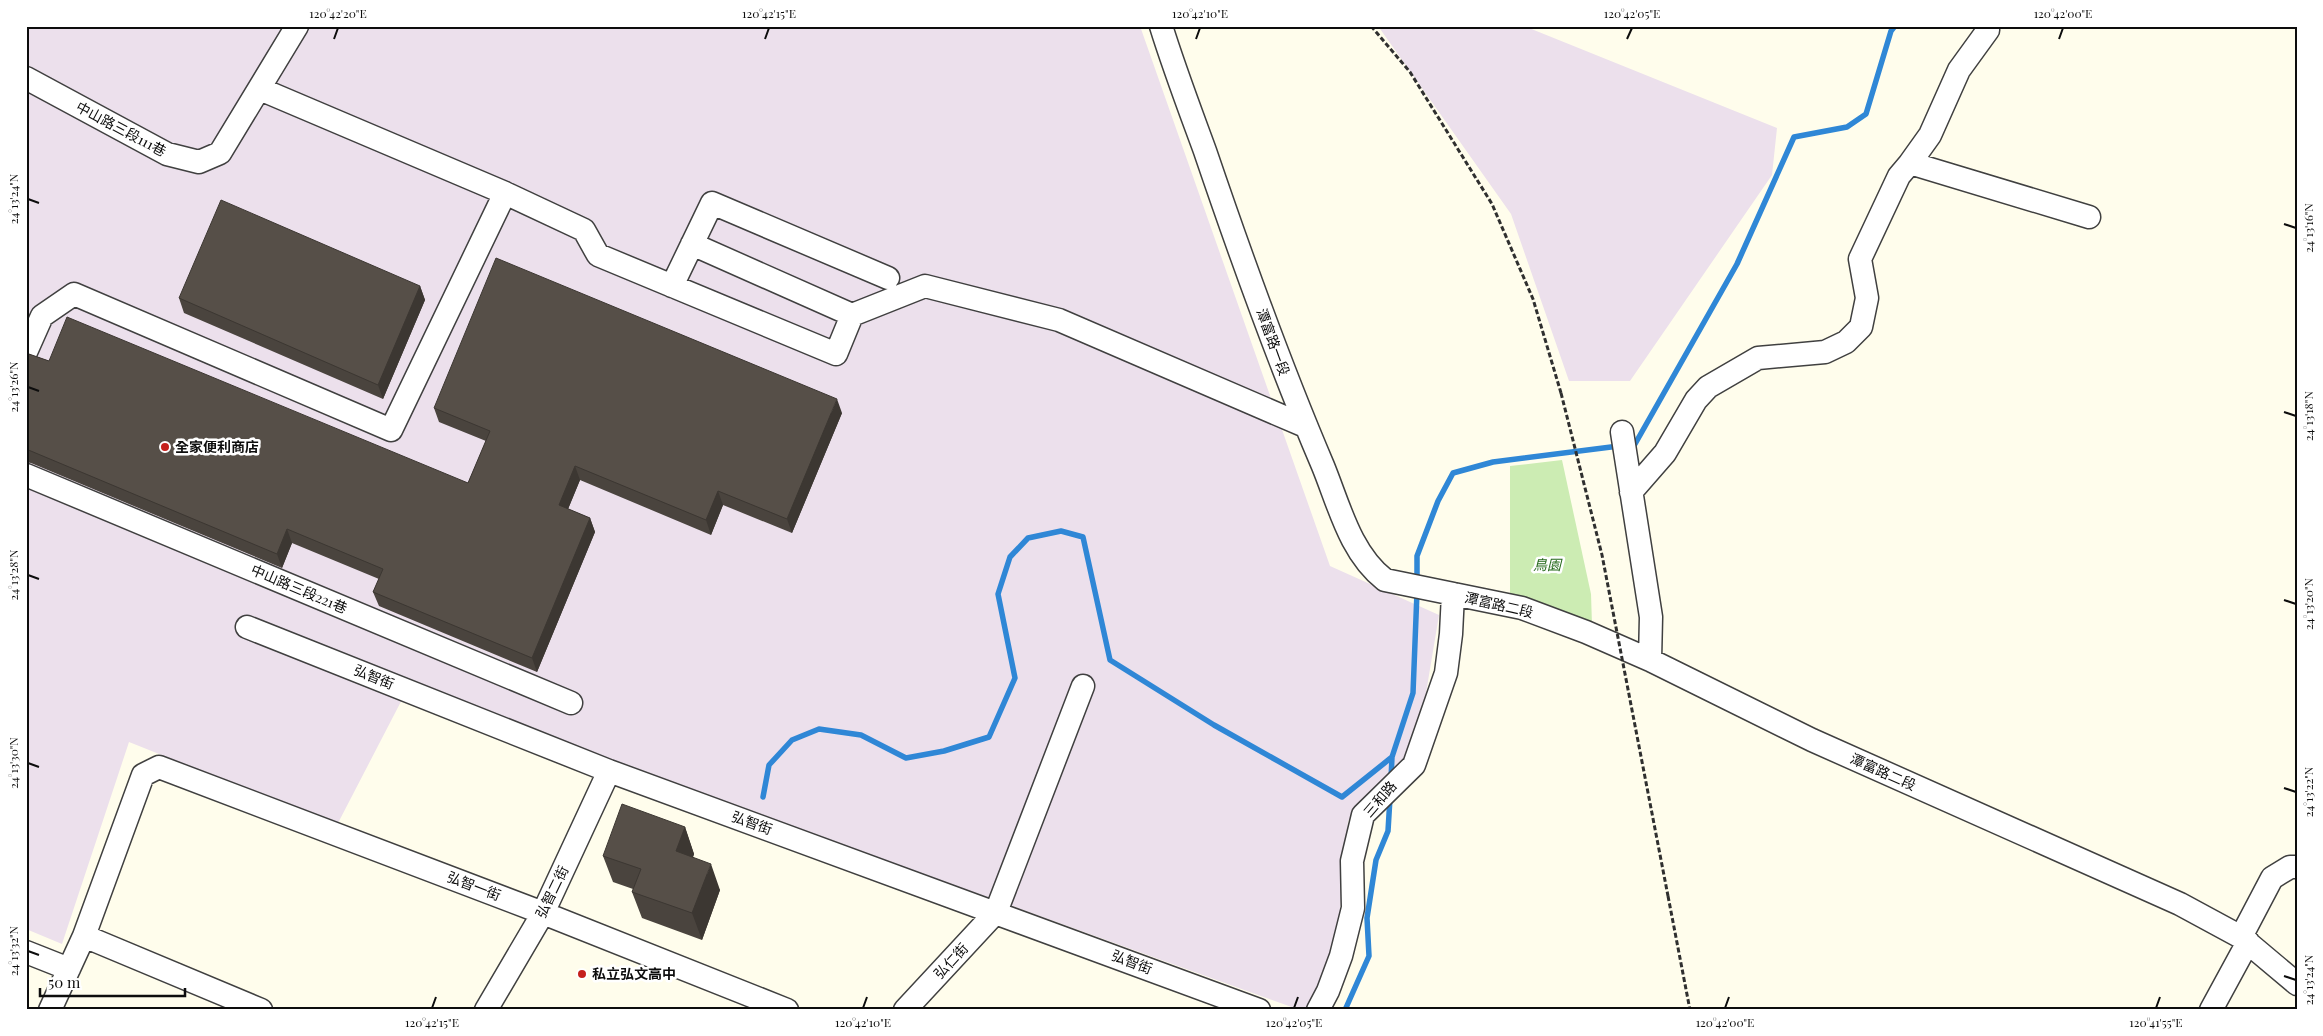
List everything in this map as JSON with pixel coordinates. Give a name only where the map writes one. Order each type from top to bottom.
[{"type":"street","name":"中山路三段111巷","points":[[26,78],[167,154],[199,162],[220,153],[297,26]]},
{"type":"street","name":"潭富路一段","points":[[1161,26],[1236,244],[1306,426],[1351,535],[1363,558],[1373,571],[1386,580],[1444,592]]},
{"type":"street","points":[[1630,482],[1665,453],[1696,400],[1708,387],[1758,358],[1825,352],[1846,342],[1860,327],[1867,298],[1860,259],[1899,176],[1930,135],[1959,70],[1988,30]]},
{"type":"street","points":[[260,89],[505,193],[584,230],[598,255],[836,354],[852,315]]},
{"type":"street","points":[[1910,163],[2089,217]]},
{"type":"street","points":[[26,352],[42,316],[74,294],[391,430],[505,193]]},
{"type":"street","points":[[672,286],[712,203],[888,278]]},
{"type":"street","points":[[692,244],[852,315],[925,286],[1059,320],[1306,426]]},
{"type":"street","points":[[1622,435],[1651,617],[1650,660]]},
{"type":"street","name":"中山路三段221巷","points":[[26,475],[571,703]]},
{"type":"street","name":"潭富路二段","points":[[1444,592],[1522,608],[1586,632],[1650,660],[1812,740],[2180,904],[2244,939],[2297,984]]},
{"type":"street","name":"三和路","points":[[1318,1010],[1328,991],[1341,956],[1353,908],[1352,861],[1364,815],[1414,765],[1446,673],[1451,634],[1444,592]]},
{"type":"street","name":"弘智街","points":[[247,627],[609,771],[996,912],[1249,1008]]},
{"type":"street","points":[[996,912],[1083,686]]},
{"type":"street","name":"弘智一街","points":[[84,936],[143,774],[159,767],[543,913],[787,1010]]},
{"type":"street","name":"弘智二街","points":[[486,1010],[543,913],[609,771]]},
{"type":"street","points":[[2210,1010],[2272,878],[2290,867],[2297,867]]},
{"type":"street","name":"弘仁街","points":[[905,1010],[996,912]]},
{"type":"street","points":[[50,1010],[84,936],[261,1010]]},
{"type":"street","points":[[26,952],[69,969]]},
{"type":"path","points":[[1371,26],[1410,72],[1492,204],[1533,299],[1561,393],[1602,555],[1690,1010]]},
{"type":"shaded area","points":[[26,26],[1140,26],[1330,566],[1439,615],[1417,747],[1348,821],[1337,945],[1306,1010],[1300,1010],[408,688],[337,825],[129,742],[62,944],[26,929]]},
{"type":"shaded area","points":[[1378,26],[1524,26],[1777,128],[1772,175],[1630,381],[1569,381],[1511,214]]},
{"type":"green space","name":"鳥園","points":[[1562,460],[1591,594],[1592,626],[1510,596],[1510,466]]},
{"type":"building","points":[[221,200],[420,286],[378,385],[179,298]]},
{"type":"building","points":[[496,258],[837,399],[787,519],[718,491],[706,520],[575,466],[559,505],[590,518],[532,658],[373,592],[383,569],[287,529],[277,554],[26,449],[26,416],[28,412],[26,411],[26,353],[49,361],[67,317],[468,483],[490,431],[434,408]]},
{"type":"building","points":[[622,804],[685,827],[676,851],[711,864],[692,913],[632,892],[641,869],[603,856]]},
{"type":"waterway","points":[[1628,445],[1635,444],[1737,264],[1794,137],[1847,127],[1866,114],[1891,31],[1895,26]]},
{"type":"waterway","points":[[1417,582],[1417,556],[1438,501],[1453,473],[1493,462],[1619,446]]},
{"type":"waterway","points":[[763,797],[769,765],[792,740],[819,729],[861,735],[906,758],[944,751],[989,737],[1015,678],[998,594],[1010,557],[1028,538],[1061,531],[1083,537],[1110,660],[1214,725],[1342,797],[1392,757],[1413,693],[1417,592]]},
{"type":"waterway","points":[[1391,779],[1392,757]]},
{"type":"waterway","points":[[1345,1010],[1369,956],[1367,918],[1376,860],[1388,831],[1390,798]]},
{"type":"place","name":"全家便利商店","points":[[165,447]]},
{"type":"place","name":"私立弘文高中","points":[[582,974]]}]
